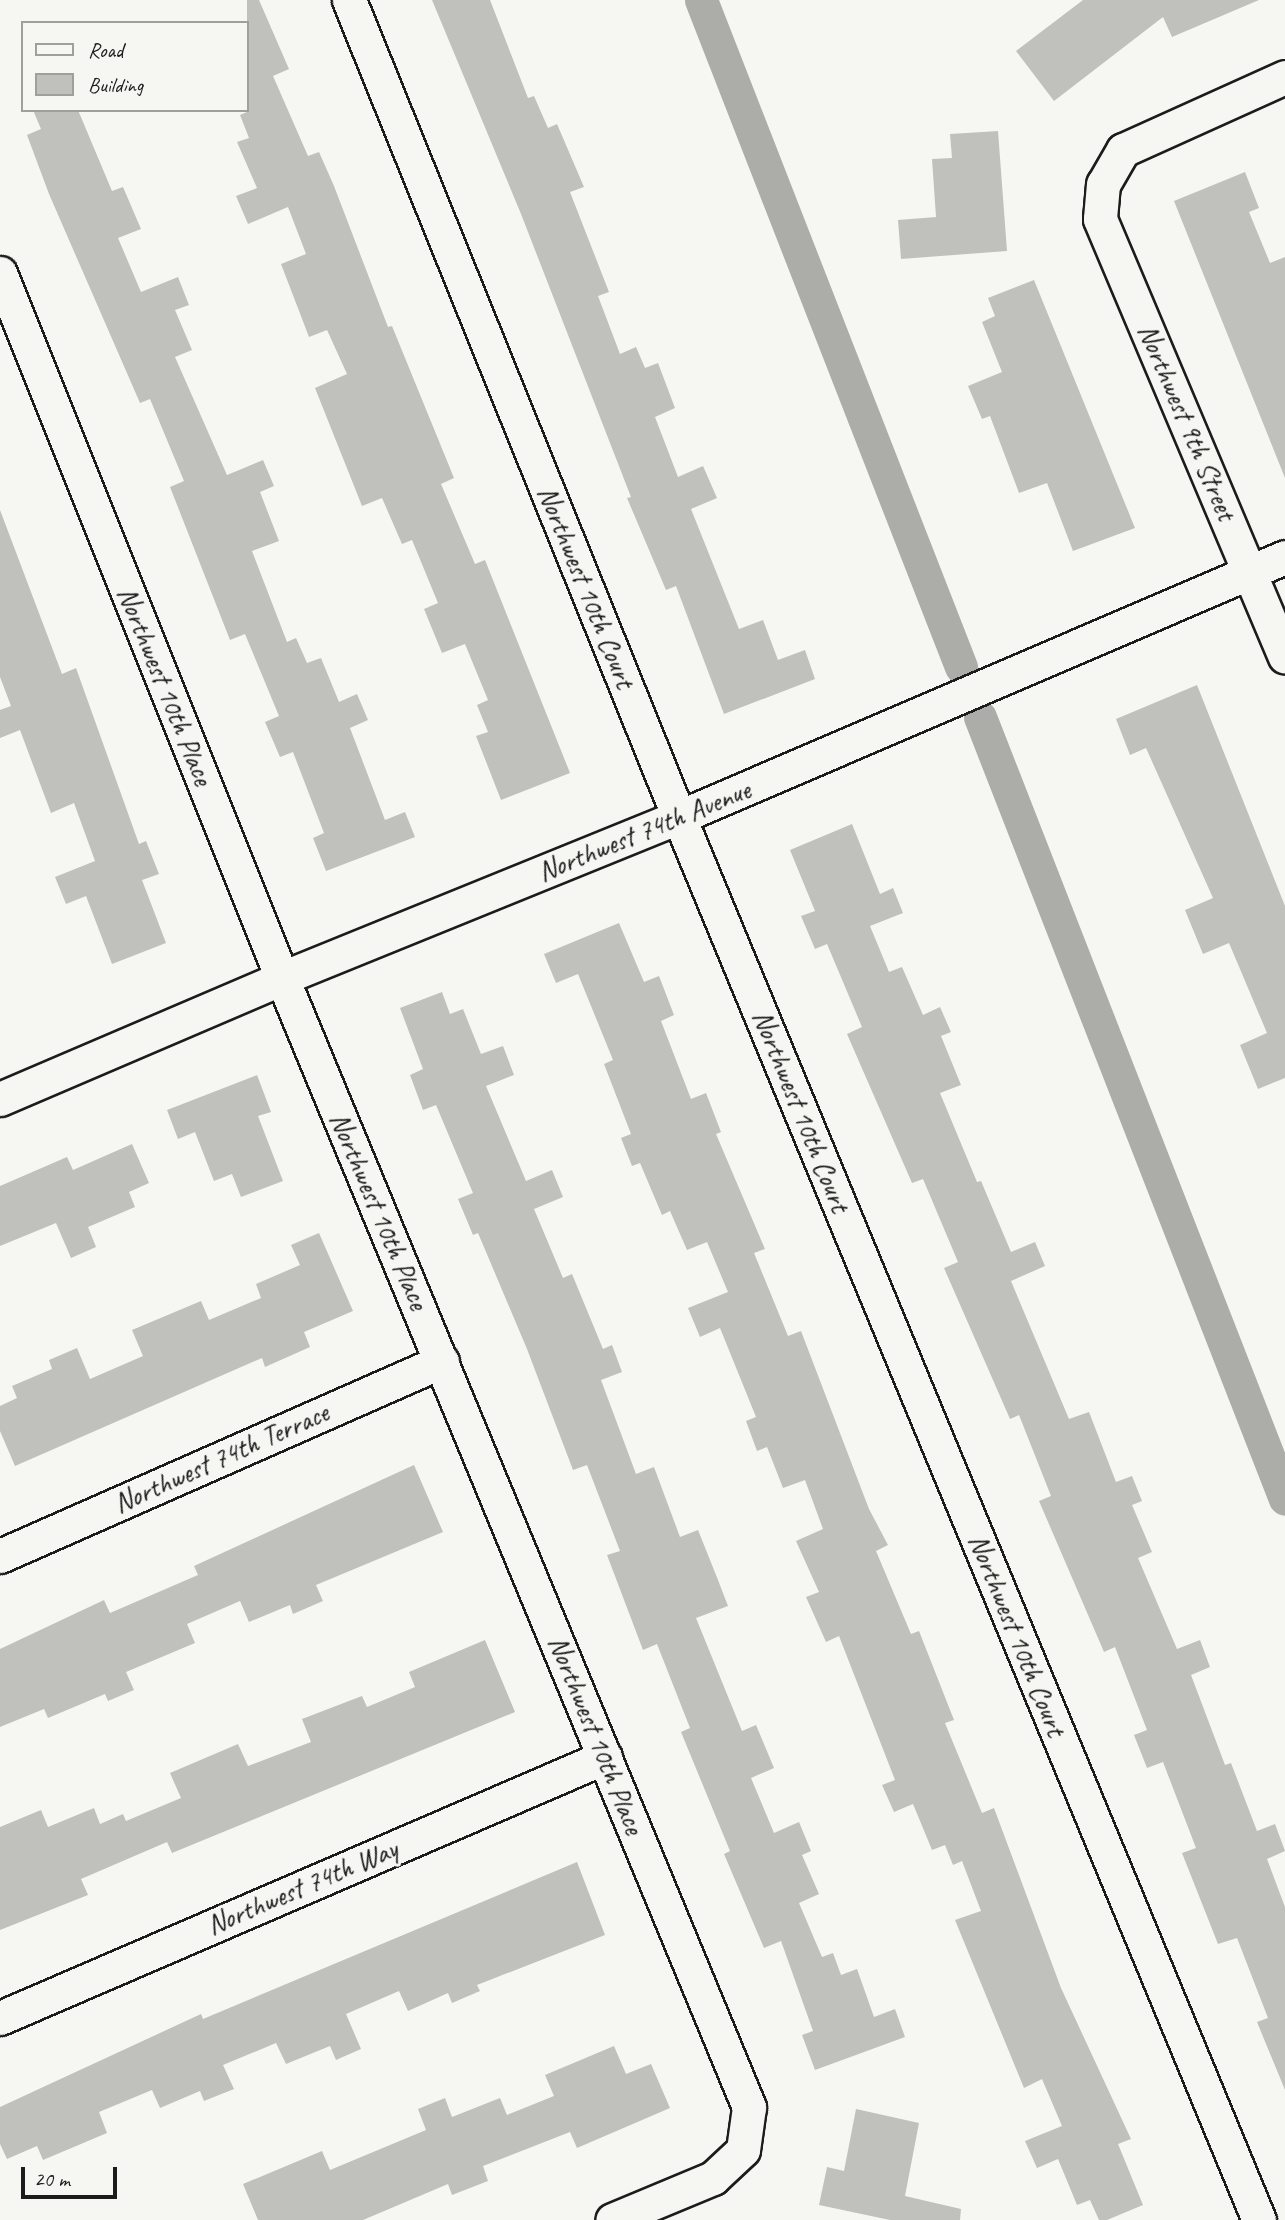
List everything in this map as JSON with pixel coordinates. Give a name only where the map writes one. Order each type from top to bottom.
[{"type":"street","name":"Northwest 10th Court","points":[[349,0],[679,817],[1259,2220]]},
{"type":"street","name":"Northwest 9th Street","points":[[1285,77],[1123,150],[1103,184],[1100,219],[1285,657]]},
{"type":"street","name":"Northwest 10th Place","points":[[0,273],[282,978],[749,2107],[743,2150],[713,2178],[612,2220]]},
{"type":"street","name":"Northwest 74th Avenue","points":[[0,1099],[282,978],[679,817],[1285,557]]},
{"type":"street","name":"Northwest 74th Terrace","points":[[0,1556],[442,1361]]},
{"type":"street","name":"Northwest 74th Way","points":[[0,2018],[605,1757]]},
{"type":"building","points":[[247,0],[259,0],[289,69],[273,76],[308,156],[319,152],[334,186],[388,327],[392,326],[454,478],[441,484],[475,564],[485,560],[570,773],[501,800],[476,736],[488,732],[477,705],[488,700],[465,644],[442,653],[424,609],[438,603],[412,540],[402,544],[382,498],[362,506],[315,388],[347,374],[327,330],[309,337],[281,264],[306,254],[288,207],[248,224],[236,196],[257,188],[237,142],[249,138],[240,115],[248,112]]},
{"type":"building","points":[[432,0],[490,0],[528,98],[534,96],[548,128],[557,124],[584,187],[570,192],[609,292],[598,296],[620,354],[636,347],[645,368],[658,363],[675,408],[655,417],[678,477],[703,466],[717,498],[691,509],[739,629],[763,620],[778,660],[805,650],[815,679],[724,714],[676,586],[666,590],[627,498],[631,497],[521,214]]},
{"type":"building","points":[[1083,0],[1259,0],[1172,37],[1163,17],[1054,101],[1016,51]]},
{"type":"building","points":[[34,112],[79,112],[112,191],[123,187],[141,229],[118,238],[141,292],[178,277],[189,305],[175,310],[192,350],[175,357],[227,475],[263,460],[274,486],[260,492],[279,541],[252,551],[287,642],[296,638],[307,663],[321,658],[339,702],[357,694],[368,720],[350,728],[385,820],[405,812],[415,837],[326,871],[313,838],[324,833],[293,752],[280,757],[265,722],[279,716],[245,634],[230,640],[170,487],[184,481],[150,399],[140,403],[49,194],[27,135],[41,129]]},
{"type":"building","points":[[998,131],[1007,251],[901,259],[898,220],[936,217],[932,159],[952,158],[950,134]]},
{"type":"building","points":[[1245,172],[1259,208],[1249,212],[1270,263],[1285,257],[1285,478],[1174,201]]},
{"type":"building","points":[[1034,280],[1135,528],[1073,551],[1047,483],[1019,493],[990,416],[982,419],[968,386],[1002,372],[982,322],[995,316],[988,298]]},
{"type":"building","points":[[0,510],[62,674],[76,668],[139,844],[146,841],[159,874],[142,880],[166,943],[112,964],[86,896],[66,904],[55,877],[95,861],[74,803],[51,813],[20,730],[0,738],[0,710],[11,706],[0,677]]},
{"type":"building","points":[[1197,685],[1285,906],[1285,1078],[1258,1089],[1240,1045],[1267,1033],[1229,943],[1203,954],[1185,910],[1213,898],[1146,748],[1130,755],[1116,719]]},
{"type":"building","points":[[852,824],[880,894],[893,888],[903,913],[870,926],[889,972],[902,967],[923,1015],[940,1007],[951,1032],[941,1036],[961,1085],[940,1093],[977,1182],[981,1181],[1011,1252],[1035,1242],[1045,1266],[1011,1281],[1069,1419],[1089,1412],[1116,1482],[1132,1476],[1142,1501],[1132,1505],[1152,1552],[1138,1558],[1177,1649],[1200,1640],[1210,1667],[1191,1675],[1225,1765],[1231,1763],[1257,1831],[1275,1824],[1285,1851],[1267,1859],[1285,1907],[1285,2090],[1257,2022],[1268,2018],[1237,1938],[1218,1944],[1182,1853],[1196,1848],[1163,1762],[1147,1768],[1134,1735],[1147,1730],[1115,1647],[1104,1652],[1039,1501],[1051,1496],[1019,1415],[1010,1419],[944,1268],[958,1262],[923,1179],[912,1183],[847,1034],[862,1027],[827,944],[815,949],[801,916],[815,911],[790,850]]},
{"type":"building","points":[[619,923],[644,982],[659,976],[674,1015],[661,1021],[691,1099],[706,1093],[721,1132],[716,1134],[765,1249],[754,1253],[788,1336],[801,1331],[869,1509],[888,1545],[876,1551],[911,1634],[919,1631],[954,1720],[945,1723],[982,1813],[994,1808],[1061,1988],[1131,2139],[1118,2144],[1143,2205],[1107,2220],[1099,2220],[1090,2200],[1077,2205],[1058,2159],[1037,2168],[1025,2141],[1062,2126],[1042,2079],[1024,2088],[955,1920],[981,1911],[962,1861],[953,1865],[945,1845],[932,1850],[913,1804],[894,1812],[882,1785],[895,1780],[839,1636],[826,1642],[806,1597],[819,1592],[796,1541],[823,1529],[805,1480],[783,1488],[767,1447],[757,1451],[746,1421],[756,1417],[720,1328],[700,1337],[688,1308],[728,1292],[707,1242],[687,1250],[670,1211],[662,1215],[640,1163],[632,1166],[621,1138],[631,1134],[604,1064],[613,1060],[578,974],[556,983],[544,954]]},
{"type":"building","points":[[442,992],[450,1014],[463,1009],[481,1054],[503,1046],[514,1075],[486,1086],[526,1181],[552,1170],[563,1197],[534,1209],[563,1278],[572,1274],[603,1349],[612,1345],[622,1372],[601,1380],[636,1474],[654,1467],[680,1537],[698,1530],[718,1580],[728,1606],[696,1618],[742,1731],[756,1725],[774,1768],[751,1778],[774,1833],[799,1822],[811,1851],[802,1855],[819,1894],[799,1903],[822,1957],[833,1953],[841,1975],[857,1969],[874,2017],[895,2009],[905,2037],[815,2070],[802,2035],[813,2031],[781,1941],[764,1948],[724,1854],[730,1851],[681,1732],[690,1728],[657,1644],[643,1650],[607,1555],[620,1551],[587,1465],[573,1470],[527,1349],[478,1233],[473,1235],[458,1199],[473,1193],[436,1105],[423,1110],[410,1075],[423,1069],[400,1008]]},
{"type":"building","points":[[257,1075],[271,1112],[258,1116],[283,1181],[241,1197],[232,1174],[214,1181],[195,1132],[178,1139],[167,1110]]},
{"type":"building","points":[[132,1144],[149,1183],[129,1192],[135,1207],[88,1227],[96,1247],[71,1258],[56,1223],[0,1246],[0,1186],[67,1157],[73,1170]]},
{"type":"building","points":[[319,1233],[353,1311],[304,1332],[310,1347],[265,1367],[262,1358],[15,1466],[0,1431],[0,1406],[17,1398],[12,1386],[52,1369],[49,1360],[77,1348],[90,1379],[143,1356],[132,1330],[201,1301],[209,1320],[261,1298],[256,1284],[300,1265],[291,1245]]},
{"type":"building","points":[[414,1465],[443,1532],[316,1585],[323,1601],[293,1614],[290,1605],[249,1622],[240,1601],[187,1624],[195,1643],[126,1672],[134,1690],[108,1701],[105,1694],[48,1718],[44,1709],[0,1727],[0,1649],[104,1600],[110,1613],[198,1575],[194,1566]]},
{"type":"building","points":[[485,1640],[515,1712],[172,1853],[167,1842],[81,1879],[88,1895],[0,1930],[0,1827],[41,1810],[48,1827],[94,1808],[100,1824],[123,1814],[126,1821],[181,1798],[170,1773],[238,1744],[248,1766],[311,1742],[302,1719],[362,1696],[367,1707],[415,1687],[409,1672]]},
{"type":"building","points":[[577,1862],[605,1935],[477,1985],[480,1991],[452,2003],[448,1993],[408,2011],[399,1991],[346,2014],[361,2049],[336,2060],[330,2046],[286,2064],[276,2043],[223,2065],[234,2089],[204,2101],[200,2091],[160,2108],[152,2090],[99,2112],[107,2133],[43,2160],[37,2146],[7,2159],[0,2144],[0,2107],[201,2014],[203,2019]]},
{"type":"building","points":[[614,2046],[626,2074],[651,2064],[670,2108],[577,2148],[570,2132],[483,2166],[488,2181],[452,2195],[448,2184],[363,2220],[258,2220],[243,2184],[322,2151],[330,2170],[426,2130],[418,2109],[445,2098],[452,2117],[500,2098],[507,2115],[554,2096],[545,2075]]},
{"type":"building","points":[[856,2109],[919,2123],[905,2196],[961,2209],[960,2220],[890,2220],[819,2205],[827,2167],[844,2171]]},
{"type":"waterway","points":[[701,0],[961,667]]},
{"type":"waterway","points":[[980,717],[1285,1499]]}]
